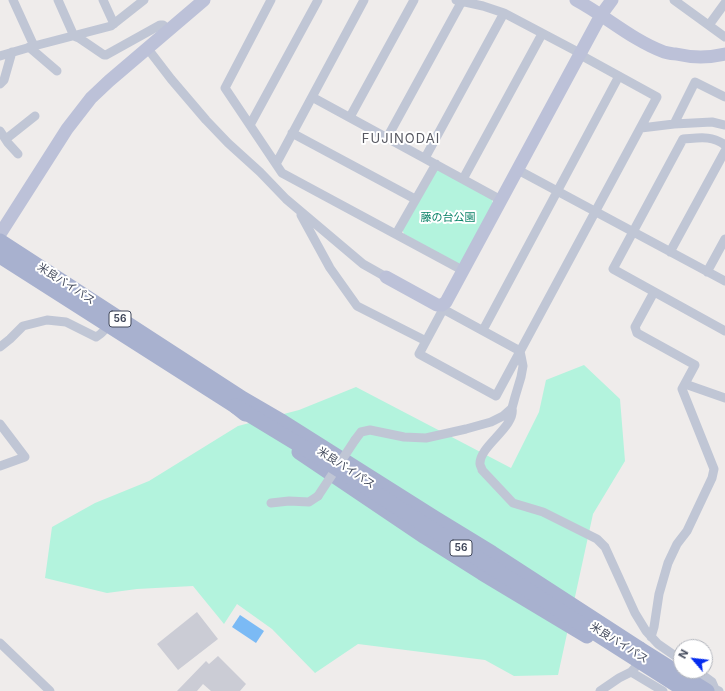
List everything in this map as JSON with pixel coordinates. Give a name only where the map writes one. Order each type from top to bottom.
[{"type":"main road","name":"米良バイパス","points":[[0,242],[110,319],[238,402],[319,457],[686,691]]},
{"type":"main road","name":"米良バイパス","points":[[0,256],[110,319]]},
{"type":"main road","name":"米良バイパス","points":[[238,402],[281,426],[500,568],[695,691]]},
{"type":"main road","points":[[238,402],[290,425],[707,691]]},
{"type":"main road","points":[[238,402],[266,430],[425,537],[629,666],[676,691]]},
{"type":"street","points":[[13,0],[31,46],[57,71]]},
{"type":"street","points":[[58,0],[74,36],[104,55],[160,25],[163,25],[169,30]]},
{"type":"street","points":[[103,0],[114,24]]},
{"type":"street","points":[[0,56],[31,46],[111,26],[144,0]]},
{"type":"street","points":[[0,234],[67,129],[84,107],[109,81],[204,0]]},
{"type":"street","points":[[271,0],[225,88],[276,164],[282,172],[464,270]]},
{"type":"street","points":[[250,125],[318,0]]},
{"type":"street","points":[[276,164],[364,0]]},
{"type":"street","points":[[350,117],[414,0]]},
{"type":"street","points":[[388,138],[459,0],[504,13],[580,54],[657,97],[496,396],[419,354],[446,303],[502,200],[580,54],[601,15],[612,0]]},
{"type":"street","points":[[576,0],[640,40],[665,52],[691,57],[714,57],[725,54]]},
{"type":"street","points":[[674,0],[725,37]]},
{"type":"street","points":[[709,25],[725,4]]},
{"type":"street","points":[[425,158],[504,13]]},
{"type":"street","points":[[463,179],[542,34]]},
{"type":"street","points":[[148,49],[170,79],[222,137],[260,172],[286,199],[363,264],[437,305],[446,303]]},
{"type":"street","points":[[0,84],[4,80],[12,52]]},
{"type":"street","points":[[482,330],[619,76]]},
{"type":"street","points":[[674,124],[695,82],[725,97]]},
{"type":"street","points":[[312,97],[502,200]]},
{"type":"street","points":[[6,139],[35,116]]},
{"type":"street","points":[[641,128],[674,124],[712,122],[725,125]]},
{"type":"street","points":[[0,131],[18,154]]},
{"type":"street","points":[[292,133],[415,199]]},
{"type":"street","points":[[725,145],[710,138],[683,139],[612,269],[725,331]]},
{"type":"street","points":[[670,252],[725,151]]},
{"type":"street","points":[[396,234],[436,164]]},
{"type":"street","points":[[518,170],[725,281]]},
{"type":"street","points":[[299,210],[330,268],[357,306],[426,341]]},
{"type":"street","points":[[707,272],[725,239]]},
{"type":"street","points":[[651,637],[659,594],[668,563],[677,544],[687,531],[712,478],[714,469],[682,389],[695,365],[637,333],[635,326],[654,292]]},
{"type":"street","points":[[446,303],[482,330],[520,351]]},
{"type":"street","points":[[0,346],[10,339],[23,326],[47,320],[66,322],[96,337],[103,333],[110,319]]},
{"type":"street","points":[[520,351],[522,366],[519,384],[512,408],[513,412],[508,424],[484,454],[480,464],[482,470],[513,503],[543,512],[597,539],[605,547],[635,613],[646,631],[658,644],[673,654]]},
{"type":"street","points":[[685,384],[725,398]]},
{"type":"street","points":[[270,503],[289,501],[309,502],[318,496],[354,440],[361,432],[370,430],[404,437],[426,438],[466,430],[491,422],[503,416],[512,408]]},
{"type":"street","points":[[0,424],[25,457],[0,466]]},
{"type":"street","points":[[0,643],[50,691]]},
{"type":"street","points":[[600,691],[619,678],[629,666],[658,644]]},
{"type":"street","points":[[629,666],[663,691]]},
{"type":"street","points":[[708,679],[712,682],[715,689],[719,691]]},
{"type":"green space","name":"藤の台公園","points":[[436,169],[492,199],[493,204],[462,263],[458,264],[404,234],[402,229]]},
{"type":"green space","points":[[584,365],[620,399],[625,461],[593,514],[558,675],[514,676],[485,660],[358,644],[315,673],[272,629],[237,604],[224,624],[193,586],[137,589],[107,593],[45,578],[52,527],[95,503],[149,481],[238,426],[299,410],[356,387],[511,468],[539,412],[546,380]]},
{"type":"water","points":[[240,615],[264,631],[256,643],[232,627]]},
{"type":"building","points":[[197,612],[218,639],[178,670],[157,644]]},
{"type":"building","points":[[218,656],[246,684],[240,691],[211,691],[203,684],[197,691],[177,691],[206,661],[209,664]]},
{"type":"district","name":"FUJINODAI","points":[[401,139]]}]
